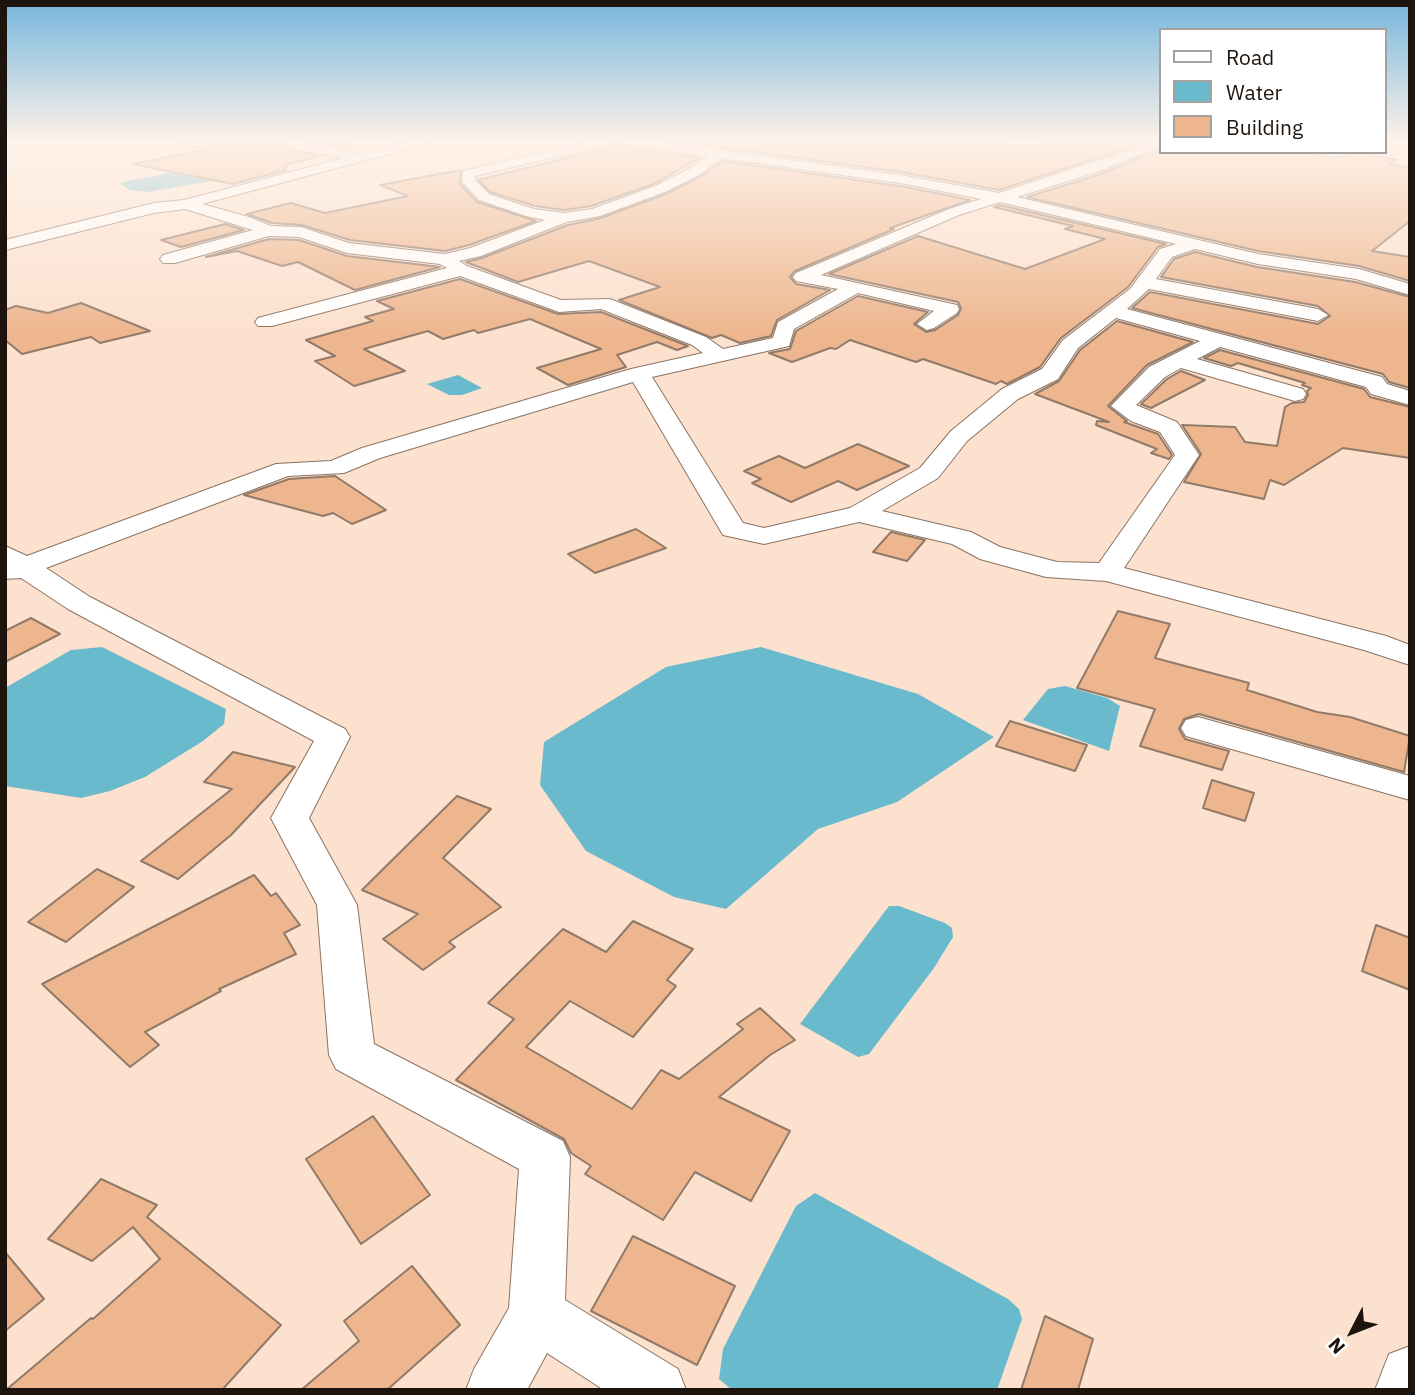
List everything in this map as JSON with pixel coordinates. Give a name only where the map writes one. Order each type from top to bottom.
[{"type":"street","points":[[5,245],[154,208],[176,205]]},
{"type":"street","points":[[189,205],[243,220],[268,231]]},
{"type":"street","points":[[509,205],[565,218]]},
{"type":"street","points":[[169,259],[268,231],[301,232],[347,248],[445,259],[475,252],[565,218],[595,213],[616,205]]},
{"type":"street","points":[[927,324],[950,309],[802,277],[954,212],[977,205]]},
{"type":"street","points":[[1031,205],[1258,259],[1359,274],[1410,290]]},
{"type":"street","points":[[639,374],[733,529],[764,536],[859,514],[929,473],[959,436],[1010,394],[1050,374],[1070,344],[1136,293],[1166,253],[1194,244]]},
{"type":"street","points":[[445,259],[461,270],[559,306],[603,303],[699,341],[721,357]]},
{"type":"street","points":[[265,322],[461,270]]},
{"type":"street","points":[[1143,282],[1318,315]]},
{"type":"street","points":[[12,565],[285,469],[335,468],[371,453],[639,374],[782,342],[785,326],[855,287]]},
{"type":"street","points":[[1111,311],[1374,382],[1379,389],[1410,398]]},
{"type":"street","points":[[1107,572],[1187,455],[1169,427],[1139,416],[1122,406],[1157,372],[1216,341]]},
{"type":"street","points":[[1179,361],[1295,394]]},
{"type":"street","points":[[859,514],[961,538],[990,553],[1056,571],[1107,572],[1375,643],[1410,656]]},
{"type":"street","points":[[12,565],[333,737],[290,818],[337,905],[352,1055],[545,1157],[537,1314],[495,1390]]},
{"type":"street","points":[[1198,728],[1410,789]]},
{"type":"street","points":[[537,1314],[657,1390]]},
{"type":"street","points":[[1404,1390],[1410,1375]]},
{"type":"water","points":[[458,375],[482,388],[462,395],[449,395],[427,384]]},
{"type":"water","points":[[102,647],[226,709],[224,724],[203,741],[145,777],[110,791],[81,798],[5,786],[5,688],[71,650]]},
{"type":"water","points":[[761,647],[918,694],[994,737],[897,802],[818,829],[726,909],[674,897],[586,851],[540,785],[544,742],[666,667]]},
{"type":"water","points":[[1065,686],[1107,698],[1120,706],[1109,751],[1023,720],[1048,689]]},
{"type":"water","points":[[889,906],[899,906],[945,923],[952,928],[953,937],[934,968],[869,1054],[858,1057],[800,1024]]},
{"type":"water","points":[[815,1193],[1008,1299],[1019,1309],[1022,1319],[997,1390],[732,1390],[719,1379],[723,1349],[796,1206]]},
{"type":"building","points":[[283,205],[298,205],[325,213],[364,205],[487,205],[536,221],[445,251],[350,240],[302,225],[272,223],[247,214]]},
{"type":"building","points":[[532,205],[594,205],[564,210]]},
{"type":"building","points":[[636,205],[955,205],[890,228],[894,229],[795,271],[790,277],[796,284],[830,290],[777,320],[771,336],[740,343],[721,335],[712,338],[619,300],[660,287],[589,261],[518,282],[466,262],[568,225],[601,218]]},
{"type":"building","points":[[1000,205],[1166,244],[1158,247],[1128,287],[1061,338],[1040,367],[1007,384],[1001,381],[996,384],[923,359],[916,362],[850,340],[836,349],[830,348],[792,362],[769,353],[790,349],[796,331],[858,296],[928,312],[914,324],[926,332],[935,330],[958,315],[961,308],[958,302],[829,274],[918,236],[1025,269],[1105,239],[1065,229],[1073,226],[994,207]]},
{"type":"building","points":[[1062,205],[1410,205],[1410,221],[1372,251],[1410,257],[1410,281],[1359,266],[1258,251]]},
{"type":"building","points":[[225,224],[244,230],[181,247],[161,240]]},
{"type":"building","points":[[269,239],[299,240],[347,256],[440,267],[355,290],[298,262],[282,266],[237,251],[206,257]]},
{"type":"building","points":[[1195,252],[1257,267],[1355,282],[1410,297],[1410,388],[1389,382],[1383,374],[1132,308],[1150,292],[1318,324],[1330,316],[1318,306],[1161,277],[1174,259]]},
{"type":"building","points":[[460,279],[558,314],[601,312],[688,346],[677,350],[657,342],[617,355],[626,367],[568,385],[537,368],[601,349],[530,319],[443,339],[428,331],[364,349],[405,371],[354,386],[315,361],[335,356],[306,340],[373,321],[365,317],[394,309],[377,301]]},
{"type":"building","points":[[81,303],[150,331],[100,343],[91,337],[22,354],[5,340],[5,310],[16,306],[48,313]]},
{"type":"building","points":[[1117,321],[1193,342],[1147,365],[1108,406],[1127,421],[1124,422],[1158,434],[1172,455],[1169,459],[1151,453],[1157,449],[1096,425],[1097,421],[1109,422],[1035,394],[1059,381],[1080,350]]},
{"type":"building","points":[[1220,350],[1364,389],[1370,397],[1410,407],[1410,458],[1343,448],[1284,485],[1270,480],[1264,499],[1184,482],[1201,454],[1182,425],[1235,427],[1245,442],[1277,446],[1285,407],[1304,402],[1307,391],[1311,388],[1302,385],[1305,383],[1238,363],[1231,366],[1204,358]]},
{"type":"building","points":[[1181,371],[1205,380],[1151,408],[1141,404],[1167,379]]},
{"type":"building","points":[[858,444],[909,466],[857,490],[838,481],[791,502],[752,483],[761,479],[744,471],[779,456],[805,468]]},
{"type":"building","points":[[335,476],[386,510],[352,524],[333,513],[323,516],[244,495],[289,479]]},
{"type":"building","points":[[636,529],[666,548],[595,573],[568,554]]},
{"type":"building","points":[[891,532],[925,540],[907,561],[873,552]]},
{"type":"building","points":[[1118,611],[1170,624],[1155,658],[1249,683],[1247,690],[1317,712],[1350,717],[1410,736],[1404,772],[1199,714],[1184,719],[1179,729],[1185,739],[1229,751],[1222,770],[1140,746],[1155,709],[1077,688]]},
{"type":"building","points":[[31,618],[60,634],[5,662],[5,631]]},
{"type":"building","points":[[1010,721],[1087,745],[1075,771],[996,746]]},
{"type":"building","points":[[233,752],[295,767],[231,835],[178,879],[141,861],[232,789],[204,782]]},
{"type":"building","points":[[1212,780],[1254,793],[1245,821],[1203,808]]},
{"type":"building","points":[[457,796],[491,809],[443,858],[501,907],[449,942],[455,947],[423,970],[383,939],[418,914],[362,890]]},
{"type":"building","points":[[97,869],[134,887],[66,942],[28,922]]},
{"type":"building","points":[[254,875],[271,896],[276,893],[300,925],[284,933],[296,954],[219,989],[221,991],[145,1032],[159,1045],[130,1067],[42,984]]},
{"type":"building","points":[[633,921],[693,949],[667,980],[676,986],[633,1037],[570,1001],[526,1047],[632,1109],[661,1070],[679,1079],[743,1029],[737,1024],[760,1008],[795,1040],[770,1055],[719,1097],[790,1131],[751,1201],[695,1172],[663,1220],[585,1174],[591,1166],[571,1153],[564,1139],[456,1080],[514,1019],[488,1003],[563,929],[606,952]]},
{"type":"building","points":[[1376,925],[1410,938],[1410,990],[1362,971]]},
{"type":"building","points":[[373,1116],[430,1195],[361,1244],[306,1159]]},
{"type":"building","points":[[101,1179],[157,1205],[147,1217],[281,1325],[222,1390],[6,1390],[93,1319],[160,1259],[133,1227],[92,1261],[48,1239]]},
{"type":"building","points":[[633,1236],[735,1286],[697,1365],[591,1311]]},
{"type":"building","points":[[5,1252],[44,1299],[5,1331]]},
{"type":"building","points":[[412,1266],[460,1325],[387,1390],[301,1390],[359,1341],[344,1321]]},
{"type":"building","points":[[1045,1316],[1093,1339],[1078,1390],[1021,1390]]}]
